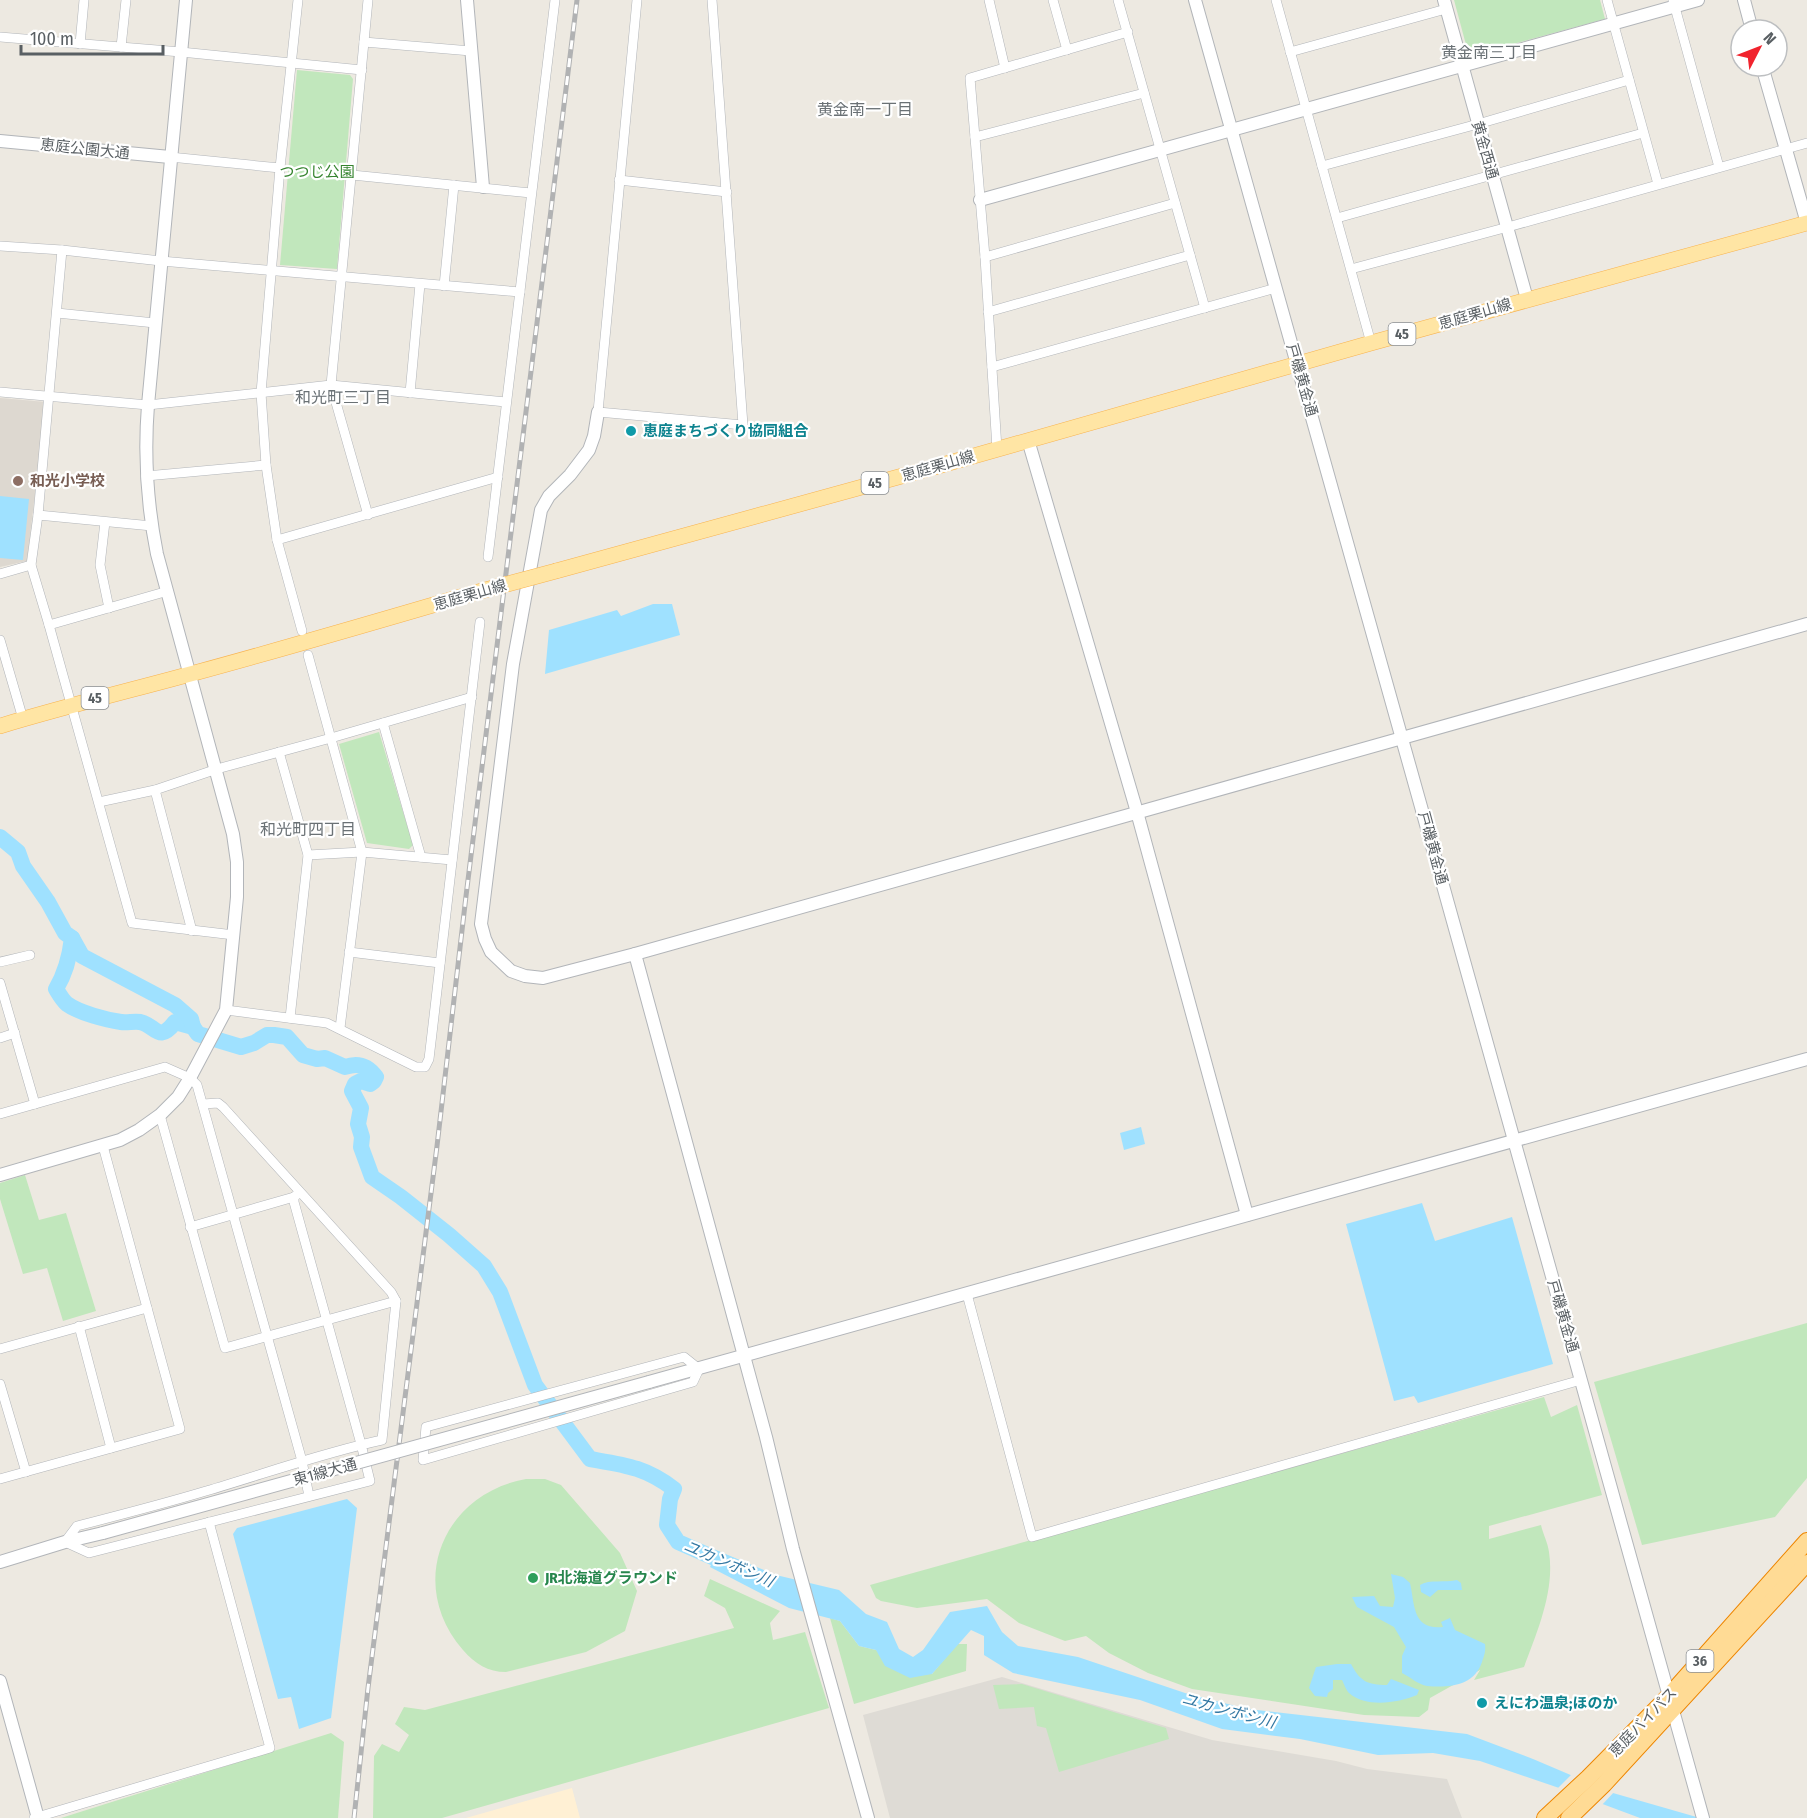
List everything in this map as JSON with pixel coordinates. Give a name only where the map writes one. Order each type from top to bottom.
[{"type":"highway","name":"恵庭バイパス","points":[[1575,1812],[1604,1784],[1807,1541]]},
{"type":"highway","name":"恵庭バイパス","points":[[1545,1818],[1671,1703],[1807,1563]]},
{"type":"main road","name":"恵庭栗山線","points":[[0,726],[72,704],[191,674],[474,593],[1807,223]]},
{"type":"street","points":[[80,44],[84,0]]},
{"type":"street","points":[[121,47],[126,0]]},
{"type":"street","points":[[0,1175],[120,1140],[160,1115],[178,1097],[190,1078],[226,1010],[237,897],[237,862],[233,834],[152,526],[146,476],[145,443],[148,405],[186,0]]},
{"type":"street","points":[[298,0],[280,168],[261,393],[266,465],[277,540],[302,631]]},
{"type":"street","points":[[368,0],[331,385],[368,515]]},
{"type":"street","points":[[467,0],[483,188]]},
{"type":"street","points":[[488,557],[555,0]]},
{"type":"street","points":[[637,0],[594,436],[589,450],[576,469],[549,496],[541,510],[513,664],[482,924],[491,952],[511,971],[525,976],[543,978],[634,954],[1807,624]]},
{"type":"street","points":[[598,412],[743,425],[712,0]]},
{"type":"street","points":[[989,0],[1005,68]]},
{"type":"street","points":[[1053,0],[1067,50]]},
{"type":"street","points":[[1118,0],[1205,308]]},
{"type":"street","name":"戸磯黄金通","points":[[1195,0],[1703,1815]]},
{"type":"street","points":[[1276,0],[1371,343]]},
{"type":"street","points":[[1608,0],[1658,184]]},
{"type":"street","points":[[980,200],[1614,24],[1674,3],[1698,0]]},
{"type":"street","points":[[1744,0],[1749,18]]},
{"type":"street","points":[[1674,3],[1719,167]]},
{"type":"street","points":[[1290,52],[1445,4]]},
{"type":"street","name":"黄金西通","points":[[1445,4],[1527,300]]},
{"type":"street","points":[[997,449],[985,257],[970,78],[1128,32]]},
{"type":"street","points":[[0,37],[362,70]]},
{"type":"street","points":[[364,42],[471,51]]},
{"type":"street","points":[[1765,78],[1807,223]]},
{"type":"street","points":[[1322,166],[1629,80]]},
{"type":"street","points":[[975,138],[1144,93]]},
{"type":"street","points":[[1337,218],[1643,133]]},
{"type":"street","name":"恵庭公園大通","points":[[0,141],[170,157]]},
{"type":"street","points":[[1351,269],[1807,143]]},
{"type":"street","points":[[170,157],[280,168]]},
{"type":"street","points":[[352,175],[531,192]]},
{"type":"street","points":[[619,180],[727,192]]},
{"type":"street","points":[[444,286],[454,185]]},
{"type":"street","points":[[985,257],[1175,202]]},
{"type":"street","points":[[0,246],[520,292]]},
{"type":"street","points":[[62,250],[50,396],[31,565],[50,625],[132,923],[234,935]]},
{"type":"street","points":[[988,312],[1190,255]]},
{"type":"street","points":[[410,393],[420,284]]},
{"type":"street","points":[[992,368],[1276,288]]},
{"type":"street","points":[[57,313],[155,323]]},
{"type":"street","points":[[0,392],[148,405],[331,385],[506,402]]},
{"type":"street","points":[[1028,440],[1137,812],[1247,1215]]},
{"type":"street","points":[[146,476],[266,465]]},
{"type":"street","points":[[277,540],[498,477]]},
{"type":"street","points":[[38,515],[152,526]]},
{"type":"street","points":[[105,522],[100,565],[109,608]]},
{"type":"street","points":[[0,573],[31,565]]},
{"type":"street","points":[[50,625],[168,591]]},
{"type":"street","points":[[226,1010],[327,1023],[416,1067],[425,1067],[429,1059],[480,622]]},
{"type":"street","points":[[0,640],[23,719]]},
{"type":"street","points":[[308,655],[362,852],[340,1028]]},
{"type":"street","points":[[99,802],[155,790],[216,769],[472,697]]},
{"type":"street","points":[[383,723],[421,857]]},
{"type":"street","points":[[279,752],[308,855],[290,1018]]},
{"type":"street","points":[[155,790],[192,931]]},
{"type":"street","points":[[308,855],[362,852],[452,860]]},
{"type":"street","points":[[349,952],[440,963]]},
{"type":"street","points":[[634,954],[766,1437],[801,1578],[868,1818]]},
{"type":"street","points":[[0,962],[30,955]]},
{"type":"street","points":[[0,983],[35,1104]]},
{"type":"street","points":[[0,1038],[15,1033]]},
{"type":"street","name":"東1線大通","points":[[0,1563],[65,1542],[699,1369],[1807,1059]]},
{"type":"street","points":[[0,1114],[165,1067],[190,1078],[197,1085],[302,1461],[309,1496]]},
{"type":"street","points":[[203,1104],[218,1103],[224,1107],[297,1195],[392,1293],[396,1301],[382,1440],[361,1444],[206,1491],[77,1526],[65,1542],[89,1553],[370,1481],[361,1444],[294,1202],[297,1195]]},
{"type":"street","points":[[160,1115],[225,1348],[396,1301]]},
{"type":"street","points":[[0,1479],[180,1429],[103,1146]]},
{"type":"street","points":[[190,1227],[297,1195]]},
{"type":"street","points":[[967,1294],[1032,1537],[1581,1380]]},
{"type":"street","points":[[0,1349],[147,1308]]},
{"type":"street","points":[[80,1326],[111,1448]]},
{"type":"street","points":[[684,1357],[699,1369],[693,1382],[423,1460],[426,1427],[684,1357]]},
{"type":"street","points":[[0,1384],[26,1472]]},
{"type":"street","points":[[0,1681],[36,1818],[270,1748],[208,1522]]},
{"type":"shaded area","name":"和光小学校","points":[[0,398],[46,402],[27,561],[0,567]]},
{"type":"shaded area","points":[[1002,1677],[1212,1740],[1336,1761],[1367,1769],[1447,1779],[1462,1818],[890,1818],[863,1715]]},
{"type":"shaded area","points":[[572,1788],[580,1818],[466,1818]]},
{"type":"green space","points":[[1454,0],[1600,0],[1605,19],[1469,56]]},
{"type":"green space","name":"つつじ公園","points":[[297,70],[350,75],[353,79],[337,269],[280,265]]},
{"type":"green space","points":[[379,732],[413,845],[409,849],[367,843],[339,744]]},
{"type":"green space","points":[[25,1175],[39,1220],[66,1213],[96,1311],[63,1321],[47,1268],[23,1274],[0,1199],[0,1183]]},
{"type":"green space","points":[[1807,1323],[1807,1478],[1775,1517],[1642,1545],[1594,1382]]},
{"type":"green space","points":[[1544,1397],[1551,1417],[1577,1405],[1602,1495],[1489,1526],[1489,1539],[1541,1525],[1548,1545],[1550,1567],[1544,1611],[1534,1640],[1524,1667],[1474,1680],[1480,1670],[1430,1698],[1428,1710],[1419,1717],[1364,1715],[1192,1689],[1148,1673],[1109,1653],[1086,1636],[1065,1641],[1019,1623],[987,1599],[917,1608],[881,1601],[876,1598],[870,1585]]},
{"type":"green space","name":"JR北海道グラウンド","points":[[526,1479],[545,1479],[561,1485],[620,1553],[637,1591],[625,1631],[586,1652],[499,1672],[488,1669],[472,1659],[446,1625],[437,1598],[436,1571],[442,1546],[454,1523],[473,1503],[497,1488]]},
{"type":"green space","points":[[710,1579],[780,1611],[770,1623],[773,1640],[805,1632],[829,1708],[442,1818],[373,1818],[374,1756],[382,1744],[399,1752],[409,1735],[395,1724],[404,1707],[425,1710],[734,1628],[725,1608],[704,1596]]},
{"type":"green space","points":[[830,1618],[840,1621],[859,1646],[876,1650],[932,1674],[957,1644],[967,1644],[966,1671],[854,1704]]},
{"type":"green space","points":[[1022,1684],[1166,1728],[1169,1739],[1059,1772],[1046,1728],[1037,1726],[1034,1707],[999,1709],[993,1685]]},
{"type":"green space","points":[[331,1733],[344,1742],[338,1818],[61,1818]]},
{"type":"water","points":[[0,496],[29,499],[23,560],[0,558]]},
{"type":"water","points":[[653,604],[672,604],[680,635],[545,674],[549,630],[617,610],[621,616]]},
{"type":"water","points":[[1141,1127],[1145,1144],[1124,1150],[1120,1133]]},
{"type":"water","points":[[1422,1203],[1435,1241],[1512,1217],[1553,1364],[1418,1403],[1414,1396],[1394,1401],[1346,1224]]},
{"type":"water","points":[[347,1499],[357,1508],[331,1718],[299,1729],[291,1697],[278,1699],[233,1534],[237,1528]]},
{"type":"water","points":[[718,1551],[776,1575],[839,1590],[866,1614],[887,1622],[899,1649],[913,1657],[923,1650],[950,1612],[987,1606],[1002,1632],[1018,1646],[1078,1657],[1188,1694],[1248,1709],[1467,1734],[1613,1793],[1700,1818],[1640,1818],[1480,1761],[1433,1753],[1378,1755],[1300,1739],[1222,1729],[1140,1700],[1013,1673],[984,1655],[984,1636],[971,1630],[932,1674],[910,1678],[885,1666],[876,1650],[859,1646],[840,1621],[789,1608],[710,1567]]},
{"type":"water","points":[[1391,1574],[1403,1577],[1410,1583],[1414,1607],[1420,1620],[1425,1624],[1443,1627],[1441,1622],[1450,1618],[1455,1630],[1485,1644],[1482,1662],[1478,1670],[1467,1681],[1452,1686],[1435,1687],[1421,1684],[1402,1673],[1402,1656],[1406,1647],[1394,1627],[1357,1607],[1352,1597],[1374,1596],[1380,1606],[1393,1607],[1395,1598]]},
{"type":"water","points":[[1457,1580],[1461,1583],[1462,1590],[1438,1590],[1430,1597],[1421,1592],[1420,1585],[1424,1583]]},
{"type":"water","points":[[1351,1664],[1361,1678],[1369,1683],[1387,1685],[1391,1679],[1419,1690],[1417,1695],[1392,1702],[1364,1701],[1349,1693],[1342,1680],[1333,1680],[1333,1689],[1327,1697],[1315,1696],[1309,1688],[1316,1667]]},
{"type":"pier","points":[[1573,1773],[1616,1790],[1601,1806],[1556,1790]]},
{"type":"waterway","name":"ユカンボシ川","points":[[0,837],[18,852],[23,866],[48,902],[65,933],[72,938],[67,964],[56,989],[67,1004],[101,1018],[121,1022],[140,1022],[161,1032],[165,1032],[175,1022],[193,1027],[198,1034],[241,1047],[254,1043],[267,1035],[287,1037],[303,1055],[317,1059],[325,1058],[345,1067],[363,1066],[373,1073],[376,1077],[374,1081],[370,1084],[361,1081],[355,1084],[352,1091],[361,1108],[358,1124],[362,1137],[361,1147],[372,1177],[449,1235],[484,1266],[500,1292],[535,1385],[590,1459],[644,1471],[674,1489],[670,1499],[667,1525],[678,1542],[735,1567]]},
{"type":"waterway","points":[[72,938],[82,956],[175,1005],[191,1019],[193,1027]]},
{"type":"railway","points":[[354,1818],[368,1688],[437,1146],[577,0]]},
{"type":"place","name":"恵庭まちづくり協同組合","points":[[631,431]]},
{"type":"place","name":"和光小学校","points":[[18,481]]},
{"type":"place","name":"JR北海道グラウンド","points":[[533,1578]]},
{"type":"place","name":"えにわ温泉;ほのか","points":[[1482,1703]]},
{"type":"district","name":"黄金南三丁目","points":[[1489,52]]},
{"type":"district","name":"黄金南一丁目","points":[[865,109]]},
{"type":"district","name":"和光町三丁目","points":[[343,397]]},
{"type":"district","name":"和光町四丁目","points":[[308,829]]}]
